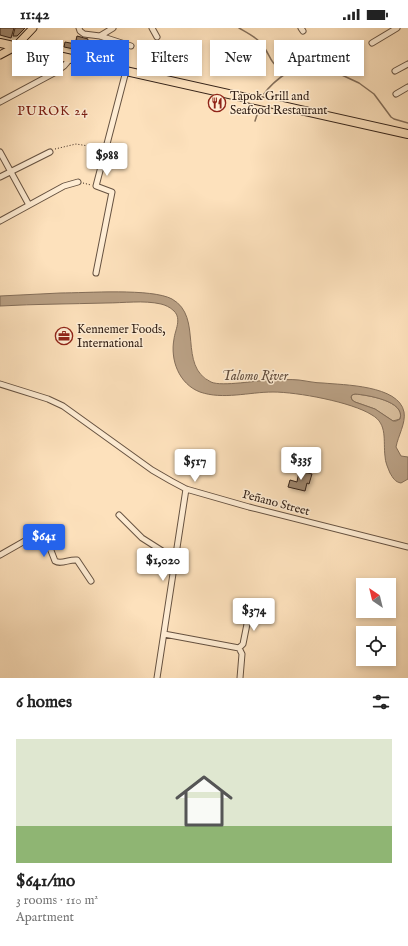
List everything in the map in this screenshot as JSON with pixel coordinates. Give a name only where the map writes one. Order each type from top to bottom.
[{"type":"highway","points":[[0,43],[12,46]]},
{"type":"highway","points":[[63,57],[70,59]]},
{"type":"highway","points":[[129,72],[408,134]]},
{"type":"main road","points":[[22,40],[33,28]]},
{"type":"main road","points":[[0,55],[12,49]]},
{"type":"street","points":[[79,28],[84,34],[100,36],[131,46]]},
{"type":"street","points":[[100,36],[113,28]]},
{"type":"street","points":[[152,28],[157,37]]},
{"type":"street","points":[[372,43],[397,28]]},
{"type":"street","points":[[0,102],[56,72],[70,59]]},
{"type":"street","points":[[395,71],[408,64]]},
{"type":"street","points":[[96,273],[112,192],[96,186],[125,76]]},
{"type":"street","points":[[396,94],[408,87]]},
{"type":"street","points":[[0,152],[29,205]]},
{"type":"street","points":[[0,177],[50,152]]},
{"type":"street","points":[[0,221],[69,184],[78,182]]},
{"type":"street","name":"Peñano Street","points":[[0,384],[48,399],[62,406],[152,470],[170,481],[186,488],[249,507],[408,547]]},
{"type":"street","points":[[157,678],[186,488]]},
{"type":"street","points":[[119,515],[142,538],[175,559]]},
{"type":"street","points":[[0,555],[37,534],[43,534],[45,535],[55,560],[60,562],[77,560],[91,581]]},
{"type":"street","points":[[239,648],[243,644],[249,614],[255,611],[267,609]]},
{"type":"street","points":[[164,634],[239,648]]},
{"type":"street","points":[[239,648],[242,654],[240,678]]},
{"type":"path","points":[[50,152],[76,144],[105,149]]},
{"type":"path","points":[[78,182],[96,186]]},
{"type":"shaded area","points":[[134,292],[162,296],[172,299],[181,307],[187,317],[195,365],[201,375],[211,382],[223,384],[266,380],[296,380],[356,386],[381,391],[392,396],[400,403],[404,412],[403,425],[396,447],[401,456],[408,457],[408,479],[401,483],[392,477],[386,460],[383,428],[377,419],[363,410],[338,402],[283,392],[264,392],[227,396],[200,392],[193,388],[181,377],[175,363],[173,347],[178,317],[171,308],[161,304],[140,302],[0,306],[0,296],[60,293]],"holes":[[[352,395],[361,395],[392,403],[400,413],[400,419],[393,421],[375,409],[352,400]]]},
{"type":"shaded area","points":[[355,394],[392,403],[400,413],[400,419],[393,421],[375,409],[355,402],[352,400],[351,396]]},
{"type":"building","points":[[0,28],[14,28],[11,38],[0,35]]},
{"type":"building","points":[[15,28],[25,28],[17,36],[13,36]]},
{"type":"building","points":[[77,36],[88,39],[88,40],[76,40]]},
{"type":"building","points":[[65,42],[71,43],[71,48],[64,47]]},
{"type":"building","points":[[299,471],[312,474],[305,491],[288,487],[290,480],[297,482]]},
{"type":"waterway","points":[[239,28],[260,42],[274,63]]},
{"type":"waterway","points":[[264,94],[287,72],[302,65],[316,63],[359,83],[374,94],[391,117],[408,123]]},
{"type":"waterway","points":[[255,121],[257,115]]},
{"type":"place","name":"Tapok Grill and Seafood Restaurant","points":[[217,103]]},
{"type":"place","name":"Kennemer Foods, International","points":[[64,336]]},
{"type":"district","name":"PUROK 24","points":[[53,111]]},
{"type":"water label","name":"Talomo River","points":[[255,376]]}]
